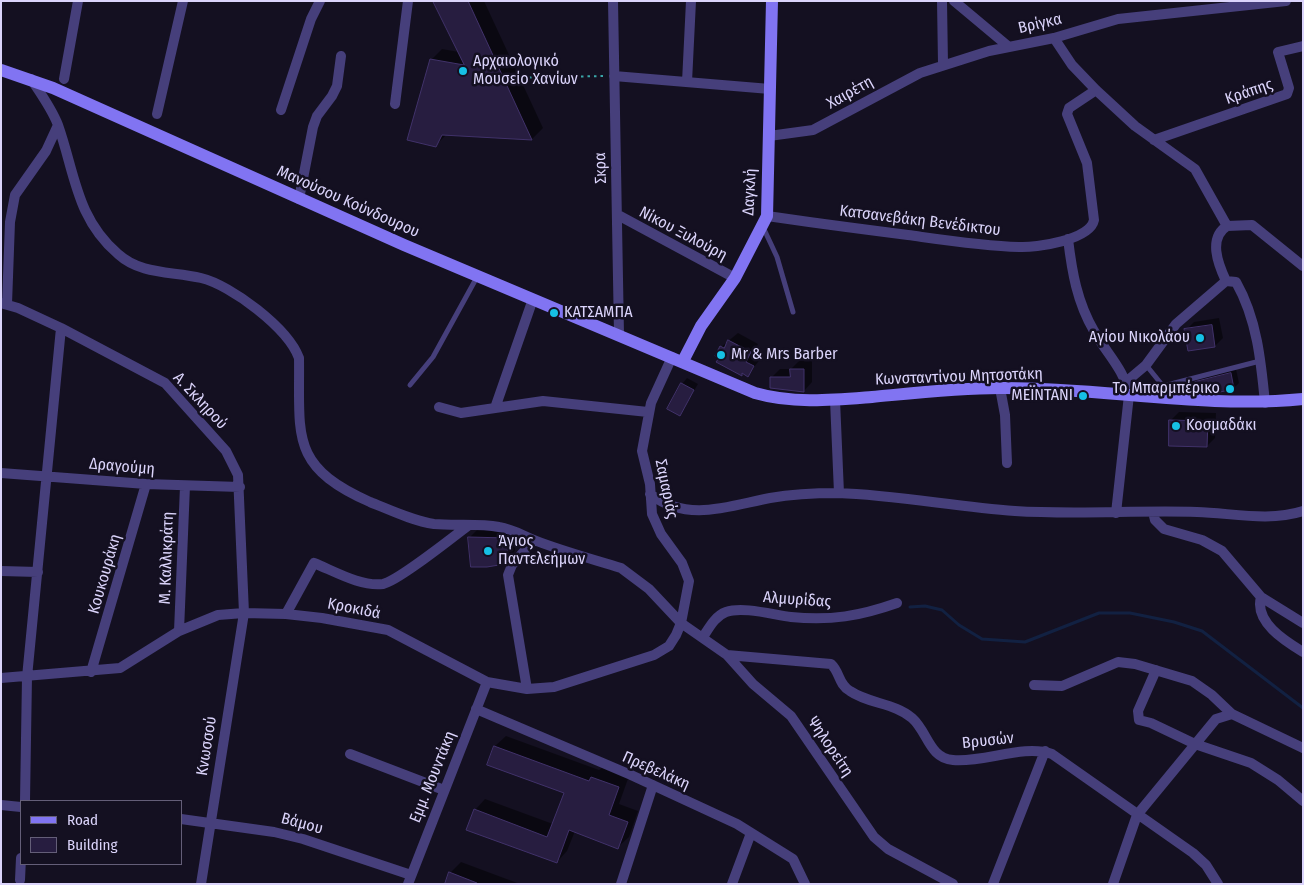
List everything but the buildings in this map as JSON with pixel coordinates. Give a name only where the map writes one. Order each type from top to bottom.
[{"type":"main road","name":"Δαγκλή","points":[[678,359],[735,278],[765,221],[772,1]]},
{"type":"main road","name":"Μανούσου Κούνδουρου","points":[[1,70],[32,79],[299,199],[477,276],[678,359]]},
{"type":"main road","name":"Κωνσταντίνου Μητσοτάκη","points":[[678,359],[755,393],[773,398],[835,400],[1000,388],[1072,390],[1208,401],[1265,403],[1303,399]]},
{"type":"street","points":[[64,79],[78,1]]},
{"type":"street","points":[[157,114],[183,1]]},
{"type":"street","points":[[281,110],[310,19],[320,1]]},
{"type":"street","points":[[395,104],[408,1]]},
{"type":"street","name":"Σκρα","points":[[613,1],[619,334]]},
{"type":"street","points":[[687,82],[691,1]]},
{"type":"street","points":[[942,1],[943,64]]},
{"type":"street","points":[[954,1],[1009,47]]},
{"type":"street","name":"Βρίγκα","points":[[943,64],[1054,38],[1118,19],[1286,1]]},
{"type":"street","points":[[1054,38],[1072,65],[1096,90],[1154,140],[1195,169],[1227,226]]},
{"type":"street","name":"Κράπης","points":[[1154,140],[1287,94],[1289,88],[1278,52],[1303,46]]},
{"type":"street","points":[[299,199],[313,127],[317,116],[337,86],[341,56]]},
{"type":"street","name":"Χαιρέτη","points":[[768,136],[813,130],[886,90],[943,64]]},
{"type":"street","points":[[614,76],[770,89]]},
{"type":"street","name":"Ψηλορείτη","points":[[32,79],[58,125],[78,196],[103,240],[120,256],[142,269],[202,278],[216,284],[250,304],[273,325],[296,351],[299,358],[299,408],[304,445],[315,467],[326,478],[350,492],[390,510],[433,524],[497,527],[514,531],[534,540],[621,568],[648,588],[681,623],[727,654],[754,684],[791,716],[874,837],[888,849],[953,884]]},
{"type":"street","name":"Κατσανεβάκη Βενέδικτου","points":[[765,221],[1019,247],[1047,246],[1068,239],[1090,229],[1094,220],[1087,163],[1068,117],[1068,110],[1096,90]]},
{"type":"street","points":[[4,304],[6,222],[15,195],[46,151],[58,125]]},
{"type":"street","name":"Νίκου Ξυλούρη","points":[[618,215],[735,278]]},
{"type":"street","points":[[1226,281],[1221,270],[1216,241],[1217,235],[1227,226],[1252,225],[1300,261]]},
{"type":"street","points":[[1068,239],[1079,303],[1094,332],[1127,381],[1129,394],[1116,513]]},
{"type":"street","points":[[1127,381],[1146,365],[1176,324],[1226,281],[1236,282],[1246,299],[1257,336],[1265,403]]},
{"type":"street","points":[[495,408],[534,299]]},
{"type":"street","name":"Α. Σκληρού","points":[[4,304],[61,328],[150,374],[170,388],[226,451],[238,475],[240,488],[244,613]]},
{"type":"street","points":[[25,800],[27,677],[49,476],[61,328]]},
{"type":"street","name":"Σαμαριάς","points":[[678,359],[648,412],[642,451],[650,484],[652,514],[661,534],[682,563],[688,575],[688,592],[681,623]]},
{"type":"street","points":[[1000,388],[1005,415],[1008,463]]},
{"type":"street","points":[[835,400],[839,493]]},
{"type":"street","points":[[439,407],[461,413],[543,401],[648,412]]},
{"type":"street","name":"Δραγούμη","points":[[1,473],[146,484],[240,488]]},
{"type":"street","name":"Κουκουράκη","points":[[92,672],[146,484]]},
{"type":"street","name":"Μ. Καλλικράτη","points":[[179,631],[185,486]]},
{"type":"street","points":[[650,494],[667,505],[717,511],[799,494],[839,493],[1016,511],[1199,512],[1240,516],[1282,515],[1303,511]]},
{"type":"street","points":[[1153,512],[1155,520],[1164,529],[1202,540],[1222,551],[1261,597],[1303,623]]},
{"type":"street","points":[[286,614],[314,563],[362,582],[383,584],[406,572],[469,526]]},
{"type":"street","points":[[528,689],[508,575],[512,565],[534,540]]},
{"type":"street","points":[[1,571],[38,572]]},
{"type":"street","points":[[1261,597],[1259,604],[1261,611],[1270,627],[1303,652]]},
{"type":"street","name":"Αλμυρίδας","points":[[703,637],[712,624],[726,612],[751,612],[793,618],[850,618],[897,604]]},
{"type":"street","name":"Κροκιδά","points":[[1,678],[92,672],[120,668],[179,631],[218,615],[244,613],[286,614],[322,618],[388,630],[487,682],[528,689],[554,687],[654,655],[670,646],[681,623]]},
{"type":"street","name":"Κνωσσού","points":[[201,884],[244,613]]},
{"type":"street","name":"Βρυσών","points":[[727,654],[831,664],[835,668],[841,684],[849,691],[861,698],[897,709],[914,719],[934,752],[944,758],[962,760],[1045,751]]},
{"type":"street","points":[[1034,685],[1062,686],[1118,662],[1156,670],[1192,681],[1212,695],[1232,714],[1303,748]]},
{"type":"street","points":[[1156,670],[1138,712],[1139,720],[1158,726],[1195,744],[1251,763],[1278,780],[1303,801]]},
{"type":"street","name":"Εμμ. Μουντάκη","points":[[409,879],[487,682]]},
{"type":"street","name":"Πρεβελάκη","points":[[476,709],[654,785],[751,833],[793,859],[805,884]]},
{"type":"street","points":[[1113,884],[1137,815],[1216,719],[1232,714]]},
{"type":"street","points":[[993,884],[1045,751],[1063,760],[1137,815],[1193,853],[1206,866],[1218,884]]},
{"type":"street","points":[[350,754],[444,790]]},
{"type":"street","points":[[621,884],[654,785]]},
{"type":"street","points":[[1,805],[20,807]]},
{"type":"street","name":"Βάμου","points":[[182,820],[210,822],[274,832],[303,839],[409,879]]},
{"type":"street","points":[[732,884],[751,833]]},
{"type":"street","points":[[20,880],[21,865]]},
{"type":"lane","points":[[765,221],[793,312]]},
{"type":"lane","points":[[410,385],[433,357],[477,276]]},
{"type":"lane","points":[[1146,365],[1163,386],[1261,361]]},
{"type":"path","points":[[503,78],[614,76]]},
{"type":"waterway","points":[[910,607],[925,606],[942,610],[959,625],[982,639],[1025,642],[1099,613],[1130,613],[1174,622],[1202,631],[1303,708]]},
{"type":"place","name":"Αρχαιολογικό Μουσείο Χανίων","points":[[463,71]]},
{"type":"place","name":"ΚΑΤΣΑΜΠΑ","points":[[554,313]]},
{"type":"place","name":"Αγίου Νικολάου","points":[[1200,338]]},
{"type":"place","name":"Mr & Mrs Barber","points":[[721,355]]},
{"type":"place","name":"Το Μπαρμπέρικο","points":[[1230,389]]},
{"type":"place","name":"ΜΕΪΝΤΑΝΙ","points":[[1083,396]]},
{"type":"place","name":"Κοσμαδάκι","points":[[1176,426]]},
{"type":"place","name":"Άγιος Παντελεήμων","points":[[488,551]]}]
